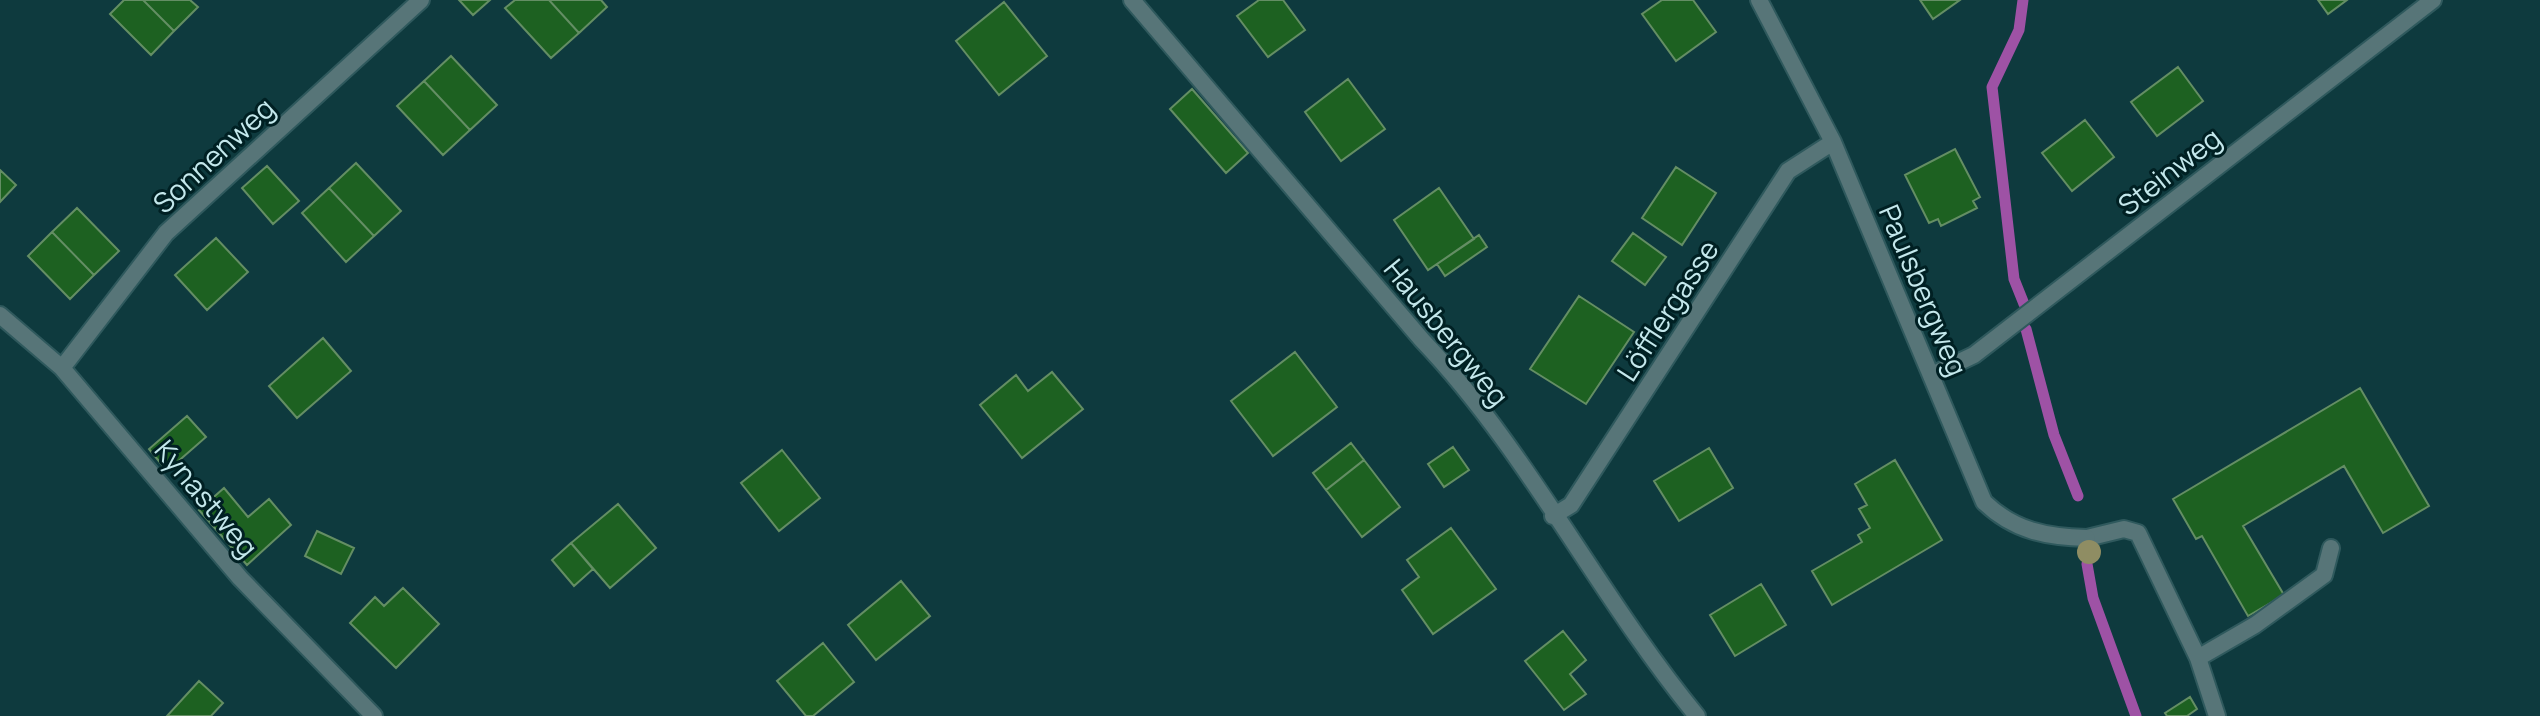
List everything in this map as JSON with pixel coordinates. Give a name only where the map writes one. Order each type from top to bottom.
[{"type":"street","name":"Sonnenweg","points":[[62,368],[85,343],[166,233],[421,0]]},
{"type":"street","name":"Hausbergweg","points":[[1132,0],[1422,340],[1465,385],[1650,659],[1697,716]]},
{"type":"street","name":"Paulsbergweg","points":[[1759,0],[1833,142],[1984,502],[2016,526],[2051,537],[2087,538],[2124,529],[2138,533],[2198,658]]},
{"type":"street","name":"Steinweg","points":[[1932,375],[1974,355],[2433,0]]},
{"type":"street","name":"Löfflergasse","points":[[1553,516],[1571,505],[1788,171],[1833,142]]},
{"type":"street","name":"Kynastweg","points":[[0,315],[62,368],[240,578],[374,716]]},
{"type":"street","points":[[2217,716],[2198,658],[2255,625],[2324,575],[2331,548]]},
{"type":"building","points":[[124,0],[143,0],[174,31],[151,55],[110,14]]},
{"type":"building","points":[[143,0],[190,0],[198,7],[174,31]]},
{"type":"building","points":[[459,0],[490,0],[473,15]]},
{"type":"building","points":[[515,0],[549,0],[579,33],[551,58],[505,8]]},
{"type":"building","points":[[549,0],[601,0],[607,7],[579,33]]},
{"type":"building","points":[[1259,0],[1283,0],[1305,30],[1268,57],[1237,16]]},
{"type":"building","points":[[1662,0],[1693,0],[1716,32],[1676,61],[1642,14]]},
{"type":"building","points":[[1920,0],[1960,0],[1933,19]]},
{"type":"building","points":[[2318,0],[2347,0],[2328,14]]},
{"type":"building","points":[[1004,2],[1047,56],[999,95],[956,41]]},
{"type":"building","points":[[451,56],[497,105],[470,130],[424,81]]},
{"type":"building","points":[[2178,67],[2203,101],[2157,136],[2131,102]]},
{"type":"building","points":[[1348,79],[1385,129],[1341,161],[1305,112]]},
{"type":"building","points":[[424,81],[470,130],[443,155],[397,106]]},
{"type":"building","points":[[1192,89],[1248,153],[1226,173],[1170,109]]},
{"type":"building","points":[[2085,120],[2114,157],[2072,191],[2042,153]]},
{"type":"building","points":[[1955,149],[1980,197],[1973,201],[1977,208],[1941,226],[1938,219],[1929,223],[1905,175]]},
{"type":"building","points":[[356,163],[401,211],[374,236],[329,188]]},
{"type":"building","points":[[267,166],[299,201],[273,224],[242,188]]},
{"type":"building","points":[[1676,167],[1716,193],[1682,245],[1642,218]]},
{"type":"building","points":[[0,170],[16,185],[0,202]]},
{"type":"building","points":[[329,188],[374,236],[346,262],[302,213]]},
{"type":"building","points":[[1439,188],[1474,239],[1428,270],[1394,220]]},
{"type":"building","points":[[77,208],[119,251],[94,275],[52,232]]},
{"type":"building","points":[[52,232],[94,275],[70,299],[28,256]]},
{"type":"building","points":[[1633,233],[1666,257],[1645,285],[1612,261]]},
{"type":"building","points":[[1479,235],[1487,247],[1445,276],[1437,264]]},
{"type":"building","points":[[216,238],[248,272],[207,310],[175,275]]},
{"type":"building","points":[[1579,296],[1634,332],[1586,404],[1530,369]]},
{"type":"building","points":[[323,338],[351,371],[297,418],[269,386]]},
{"type":"building","points":[[1295,352],[1337,407],[1273,456],[1231,401]]},
{"type":"building","points":[[1052,372],[1083,409],[1022,458],[980,405],[1016,375],[1028,391]]},
{"type":"building","points":[[2360,388],[2429,506],[2383,533],[2344,466],[2243,526],[2284,595],[2248,616],[2202,536],[2196,539],[2173,499]]},
{"type":"building","points":[[187,416],[206,437],[167,471],[149,449]]},
{"type":"building","points":[[1351,443],[1364,460],[1326,490],[1313,473]]},
{"type":"building","points":[[1453,447],[1469,470],[1444,487],[1428,464]]},
{"type":"building","points":[[1709,448],[1733,488],[1679,521],[1654,481]]},
{"type":"building","points":[[782,450],[820,498],[779,531],[741,483]]},
{"type":"building","points":[[1364,460],[1400,507],[1362,537],[1326,490]]},
{"type":"building","points":[[1895,460],[1942,540],[1832,605],[1812,571],[1862,542],[1858,535],[1870,528],[1859,509],[1867,505],[1855,484]]},
{"type":"building","points":[[224,488],[248,517],[269,499],[291,525],[247,565],[199,510]]},
{"type":"building","points":[[618,504],[656,548],[610,588],[571,543]]},
{"type":"building","points":[[1451,528],[1496,589],[1433,634],[1402,590],[1419,577],[1407,560]]},
{"type":"building","points":[[317,531],[354,548],[341,574],[305,556]]},
{"type":"building","points":[[571,543],[593,569],[574,586],[552,560]]},
{"type":"building","points":[[901,581],[930,616],[876,660],[848,625]]},
{"type":"building","points":[[1761,584],[1786,625],[1735,656],[1710,615]]},
{"type":"building","points":[[403,588],[439,624],[396,668],[350,623],[375,597],[384,606]]},
{"type":"building","points":[[1563,631],[1586,660],[1570,674],[1586,694],[1564,710],[1525,661]]},
{"type":"building","points":[[823,643],[854,682],[813,716],[806,716],[777,681]]},
{"type":"building","points":[[199,681],[223,703],[211,716],[167,716]]},
{"type":"building","points":[[2190,697],[2197,709],[2187,716],[2167,716],[2165,713]]},
{"type":"waterway","points":[[2023,0],[2019,30],[1992,87],[2014,279],[2024,304]]},
{"type":"waterway","points":[[2026,329],[2054,435],[2078,496]]},
{"type":"waterway","points":[[2087,564],[2093,598],[2136,716]]}]
